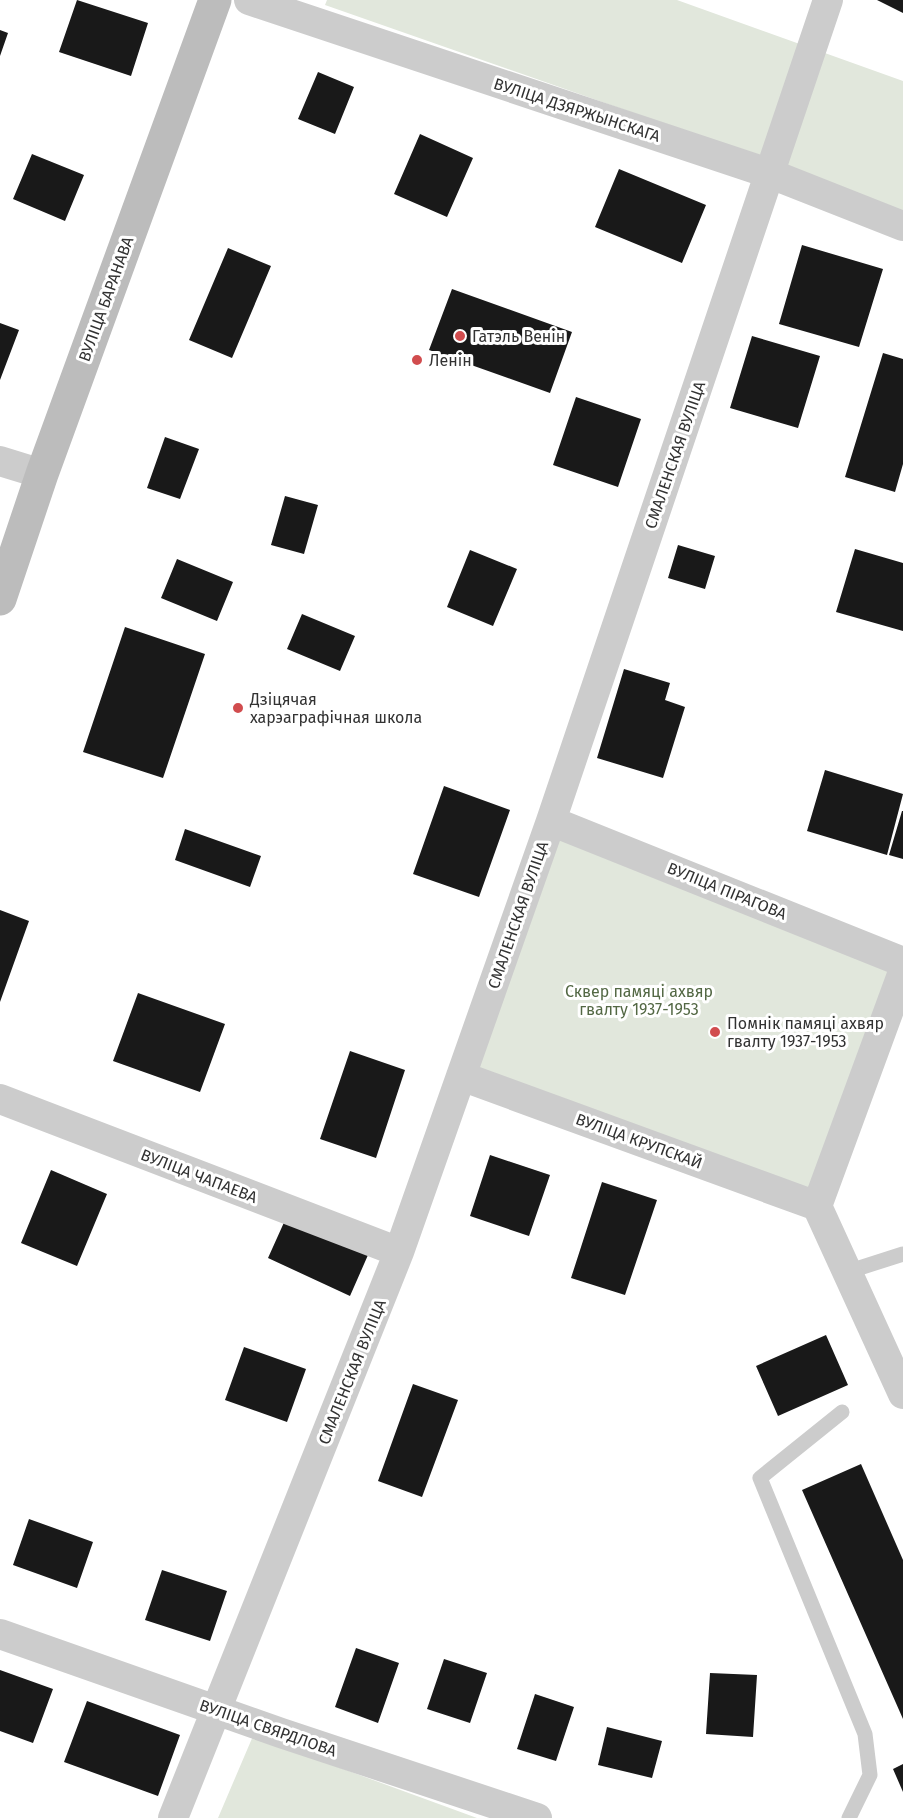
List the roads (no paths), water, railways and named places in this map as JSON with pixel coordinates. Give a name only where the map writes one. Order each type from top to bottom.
[{"type":"main road","name":"ВУЛІЦА БАРАНАВА","points":[[0,599],[42,474],[215,0]]},
{"type":"street","name":"ВУЛІЦА ДЗЯРЖЫНСКАГА","points":[[249,0],[771,174],[903,226]]},
{"type":"street","name":"СМАЛЕНСКАЯ ВУЛІЦА","points":[[173,1818],[218,1711],[399,1252],[551,821],[828,0]]},
{"type":"street","points":[[0,461],[42,474]]},
{"type":"street","name":"ВУЛІЦА ПІРАГОВА","points":[[551,821],[903,962]]},
{"type":"street","points":[[903,972],[817,1206],[903,1394]]},
{"type":"street","name":"ВУЛІЦА КРУПСКАЙ","points":[[461,1076],[817,1206]]},
{"type":"street","name":"ВУЛІЦА ЧАПАЕВА","points":[[0,1099],[399,1252]]},
{"type":"street","name":"ВУЛІЦА СВЯРДЛОВА","points":[[0,1634],[218,1711],[537,1818]]},
{"type":"lane","points":[[847,1272],[903,1254]]},
{"type":"lane","points":[[842,1412],[760,1478],[865,1734],[870,1775],[849,1818]]},
{"type":"place","name":"Гатэль Венін","points":[[460,336]]},
{"type":"place","name":"Ленін","points":[[417,360]]},
{"type":"place","name":"Дзіцячая харэаграфічная школа","points":[[238,708]]},
{"type":"place","name":"Помнік памяці ахвяр гвалту 1937-1953","points":[[715,1032]]},
{"type":"park label","name":"Сквер памяці ахвяр гвалту 1937-1953","points":[[639,1000]]}]
